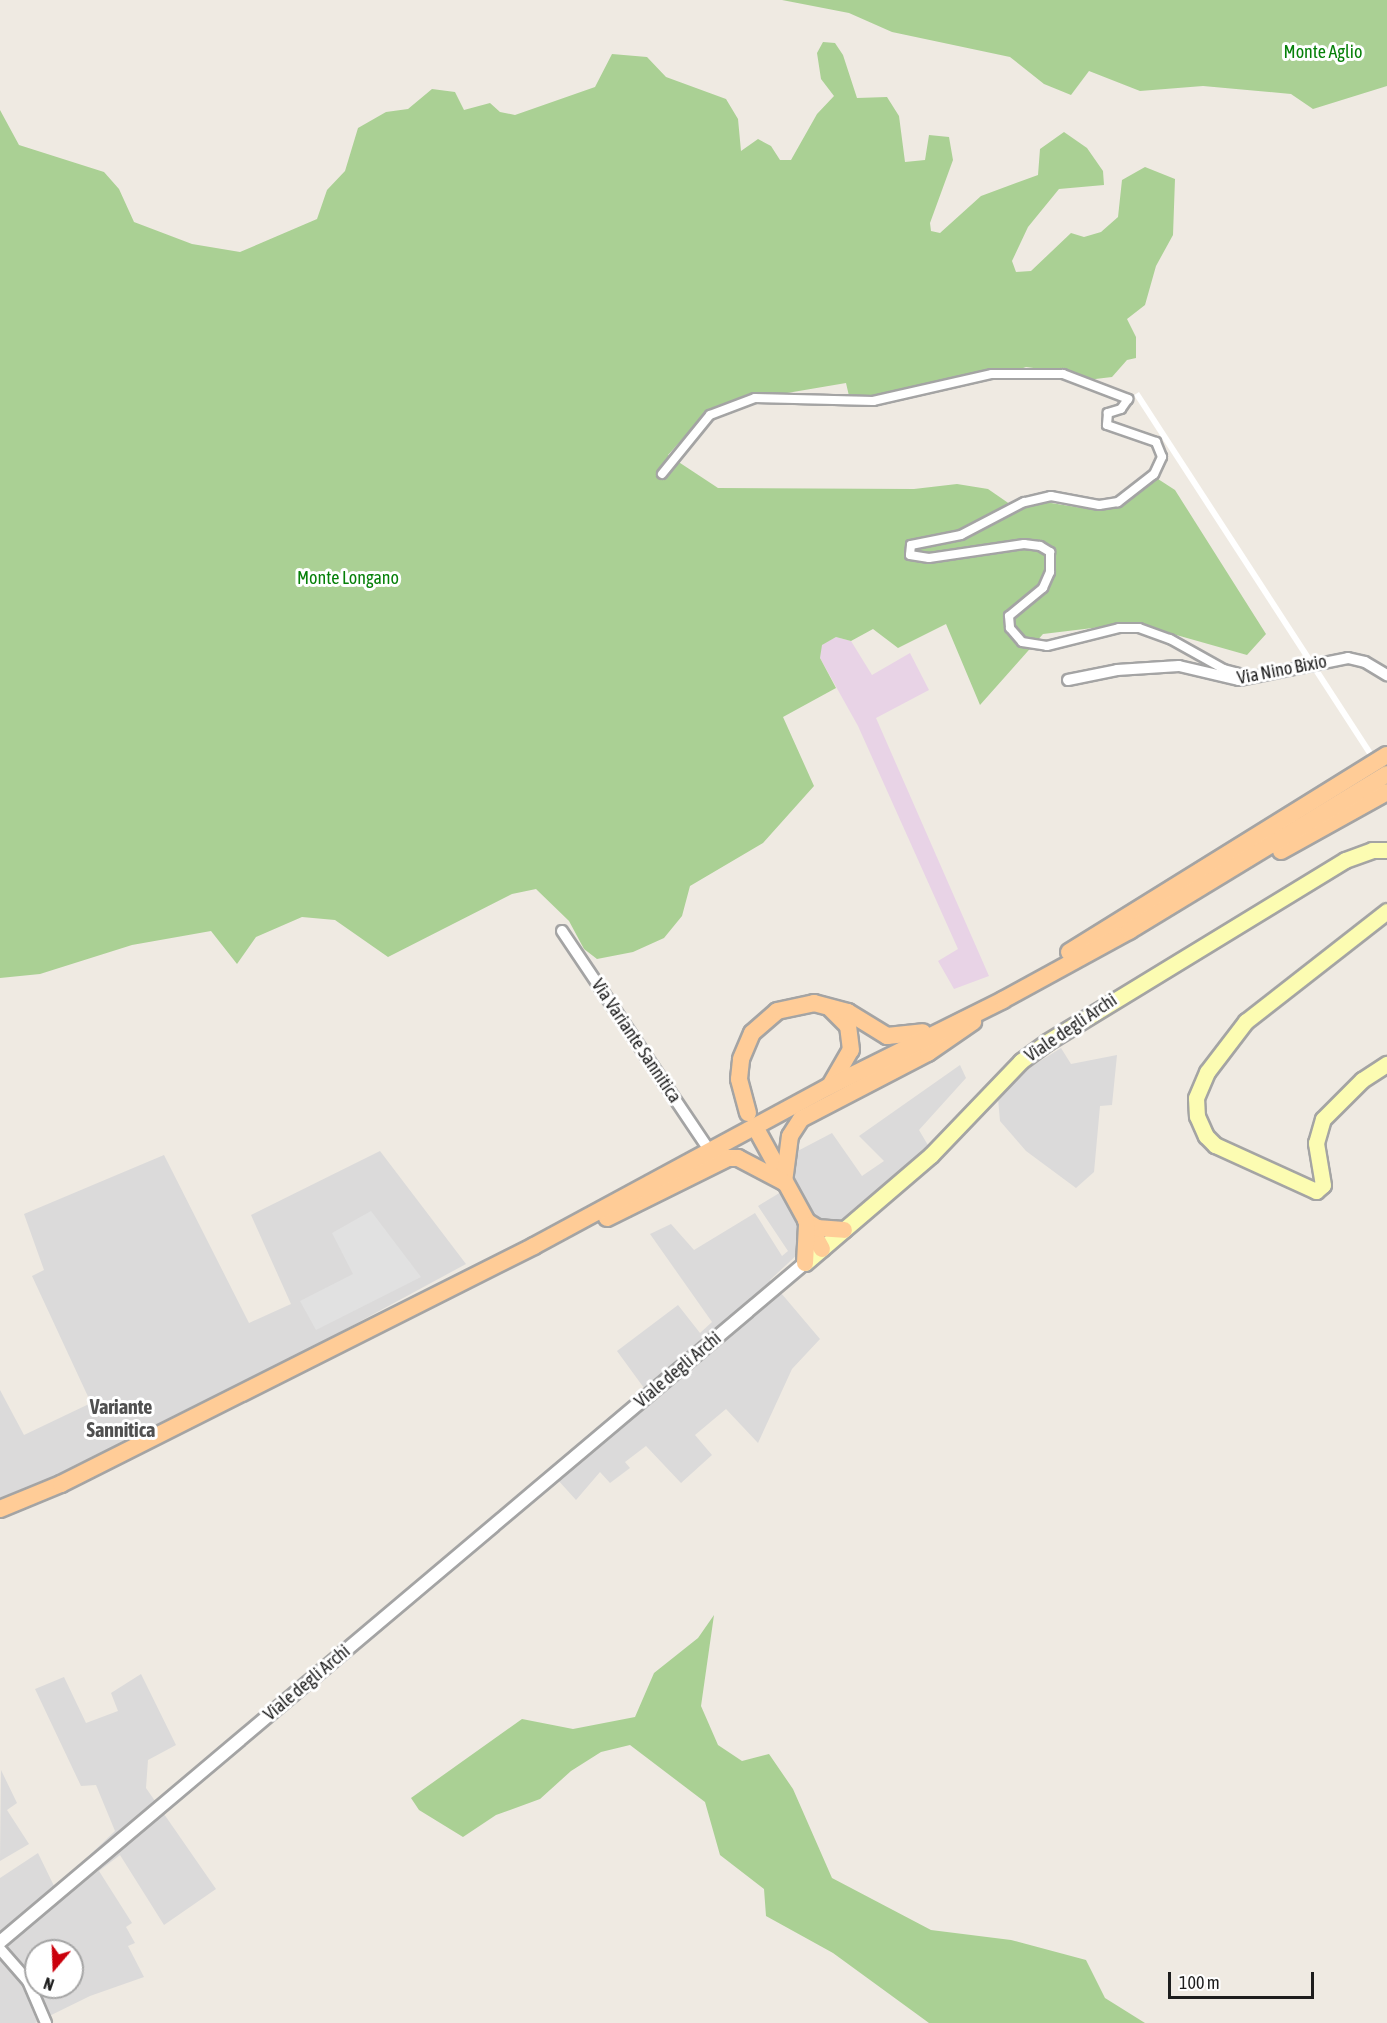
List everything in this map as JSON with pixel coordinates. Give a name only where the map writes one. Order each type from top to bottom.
[{"type":"main road","points":[[0,1509],[61,1484],[534,1246],[709,1150],[973,1012],[1387,754]]},
{"type":"main road","points":[[1129,931],[1387,774]]},
{"type":"main road","points":[[784,1182],[790,1136],[801,1119],[928,1053],[1003,1000],[1387,792]]},
{"type":"main road","name":"Viale degli Archi","points":[[804,1263],[931,1155],[1021,1061],[1047,1042],[1345,861],[1372,850],[1387,850]]},
{"type":"main road","points":[[1387,911],[1296,978],[1240,1027],[1215,1057],[1199,1089],[1197,1116],[1206,1136],[1215,1145],[1316,1191],[1323,1185],[1316,1143],[1323,1119],[1342,1098],[1387,1064]]},
{"type":"main road","points":[[973,1012],[1003,1000]]},
{"type":"main road","points":[[748,1113],[739,1069],[752,1033],[786,1007],[804,1003],[825,1005],[848,1012],[887,1036],[941,1029]]},
{"type":"main road","points":[[825,1005],[848,1026],[851,1044],[847,1062],[828,1087]]},
{"type":"main road","points":[[759,1134],[822,1249]]},
{"type":"main road","points":[[534,1246],[589,1226],[728,1158],[738,1158],[784,1182]]},
{"type":"main road","points":[[806,1221],[817,1228],[844,1230]]},
{"type":"main road","points":[[804,1263],[806,1221]]},
{"type":"street","points":[[662,474],[710,415],[755,398],[873,401],[992,374],[1063,374],[1128,399],[1121,409],[1108,413],[1107,425],[1156,442],[1162,457],[1154,474],[1118,502],[1099,505],[1050,496],[1024,502],[961,535],[911,545],[910,555],[928,558],[1024,544],[1040,546],[1050,552],[1050,572],[1043,588],[1009,616],[1010,628],[1022,642],[1047,646],[1119,628],[1139,628],[1170,639],[1224,669],[1251,677]]},
{"type":"street","name":"Via Nino Bixio","points":[[1068,680],[1117,670],[1179,666],[1228,681],[1347,658],[1365,662],[1387,675]]},
{"type":"street","name":"Via Variante Sannitica","points":[[562,931],[709,1150]]},
{"type":"street","name":"Viale degli Archi","points":[[0,1942],[804,1263]]},
{"type":"street","points":[[0,1949],[28,1982],[45,2023]]},
{"type":"shaded area","points":[[836,637],[851,641],[872,675],[910,653],[929,690],[876,718],[989,976],[954,989],[938,961],[958,949],[858,726],[820,658],[821,645]]},
{"type":"shaded area","points":[[1061,1048],[1071,1064],[1117,1055],[1112,1105],[1100,1106],[1094,1172],[1076,1188],[1026,1151],[1000,1121],[998,1098],[1024,1071]]},
{"type":"shaded area","points":[[960,1065],[966,1078],[919,1130],[929,1147],[839,1223],[815,1220],[804,1208],[792,1214],[799,1228],[801,1251],[770,1280],[820,1339],[792,1369],[758,1443],[726,1409],[695,1435],[712,1455],[681,1483],[646,1446],[625,1462],[630,1468],[610,1483],[600,1472],[576,1500],[557,1479],[652,1399],[617,1351],[678,1305],[700,1333],[712,1322],[650,1234],[671,1224],[694,1250],[755,1213],[782,1256],[788,1251],[758,1206],[791,1186],[790,1155],[832,1133],[862,1176],[884,1161],[859,1136]]},
{"type":"shaded area","points":[[380,1151],[466,1264],[128,1447],[0,1498],[0,1390],[24,1435],[91,1403],[32,1276],[44,1270],[24,1214],[164,1155],[249,1323],[291,1304],[251,1215]]},
{"type":"shaded area","points":[[371,1211],[421,1277],[316,1330],[300,1301],[353,1274],[332,1233]]},
{"type":"shaded area","points":[[141,1674],[176,1745],[148,1760],[146,1788],[216,1889],[164,1925],[120,1855],[99,1871],[132,1923],[126,1927],[135,1943],[128,1946],[144,1977],[84,1999],[84,1939],[24,1939],[24,1999],[84,1999],[35,2023],[0,2023],[0,1878],[38,1853],[55,1888],[115,1831],[96,1785],[81,1786],[35,1689],[64,1677],[86,1723],[118,1711],[111,1693]]},
{"type":"shaded area","points":[[1,1770],[17,1803],[7,1810],[29,1844],[0,1861]]},
{"type":"green space","name":"Monte Aglio","points":[[782,0],[1387,0],[1387,86],[1313,109],[1291,94],[1203,86],[1140,91],[1089,71],[1071,95],[1044,84],[1010,57],[892,32],[849,13]]},
{"type":"green space","name":"Monte Longano","points":[[823,42],[835,43],[843,55],[857,98],[887,97],[899,116],[905,162],[925,160],[929,135],[949,137],[953,160],[930,223],[931,231],[940,233],[981,196],[1038,175],[1040,149],[1064,132],[1087,148],[1103,171],[1104,185],[1059,189],[1028,227],[1012,261],[1016,272],[1031,271],[1071,233],[1084,237],[1101,232],[1118,217],[1122,180],[1145,167],[1175,179],[1173,235],[1156,266],[1145,305],[1127,319],[1136,337],[1136,358],[1127,360],[1112,377],[1087,380],[1064,372],[1026,367],[1000,376],[896,394],[849,396],[846,383],[729,403],[694,426],[668,455],[718,488],[914,489],[957,484],[988,489],[1017,509],[1039,501],[1094,510],[1119,506],[1158,479],[1175,490],[1266,634],[1247,655],[1134,623],[1043,634],[980,705],[946,624],[898,648],[873,629],[851,641],[836,637],[822,645],[820,658],[836,688],[783,717],[814,786],[763,843],[690,886],[682,916],[664,938],[633,952],[597,959],[584,949],[569,921],[536,889],[512,894],[388,957],[335,920],[302,917],[256,937],[237,964],[211,931],[132,945],[40,974],[0,978],[0,110],[19,145],[104,172],[119,189],[134,222],[192,244],[240,252],[317,219],[327,190],[345,171],[358,128],[386,112],[408,109],[432,89],[455,92],[464,110],[490,103],[500,112],[515,115],[595,87],[612,54],[647,57],[666,77],[726,99],[738,119],[741,151],[758,139],[771,146],[780,160],[791,160],[817,114],[834,96],[821,79],[817,53]]},
{"type":"green space","points":[[714,1615],[701,1706],[718,1745],[742,1761],[769,1754],[793,1789],[832,1878],[931,1930],[1011,1940],[1086,1960],[1105,1998],[1145,2023],[929,2023],[833,1953],[766,1916],[764,1889],[720,1855],[705,1802],[630,1745],[601,1752],[571,1771],[540,1799],[496,1815],[463,1837],[419,1810],[411,1798],[522,1719],[573,1729],[635,1717],[654,1673],[698,1638]]},
{"type":"pier","points":[[1139,392],[1387,774],[1385,782],[1134,395]]},
{"type":"district","name":"Variante Sannitica","points":[[121,1418]]}]
